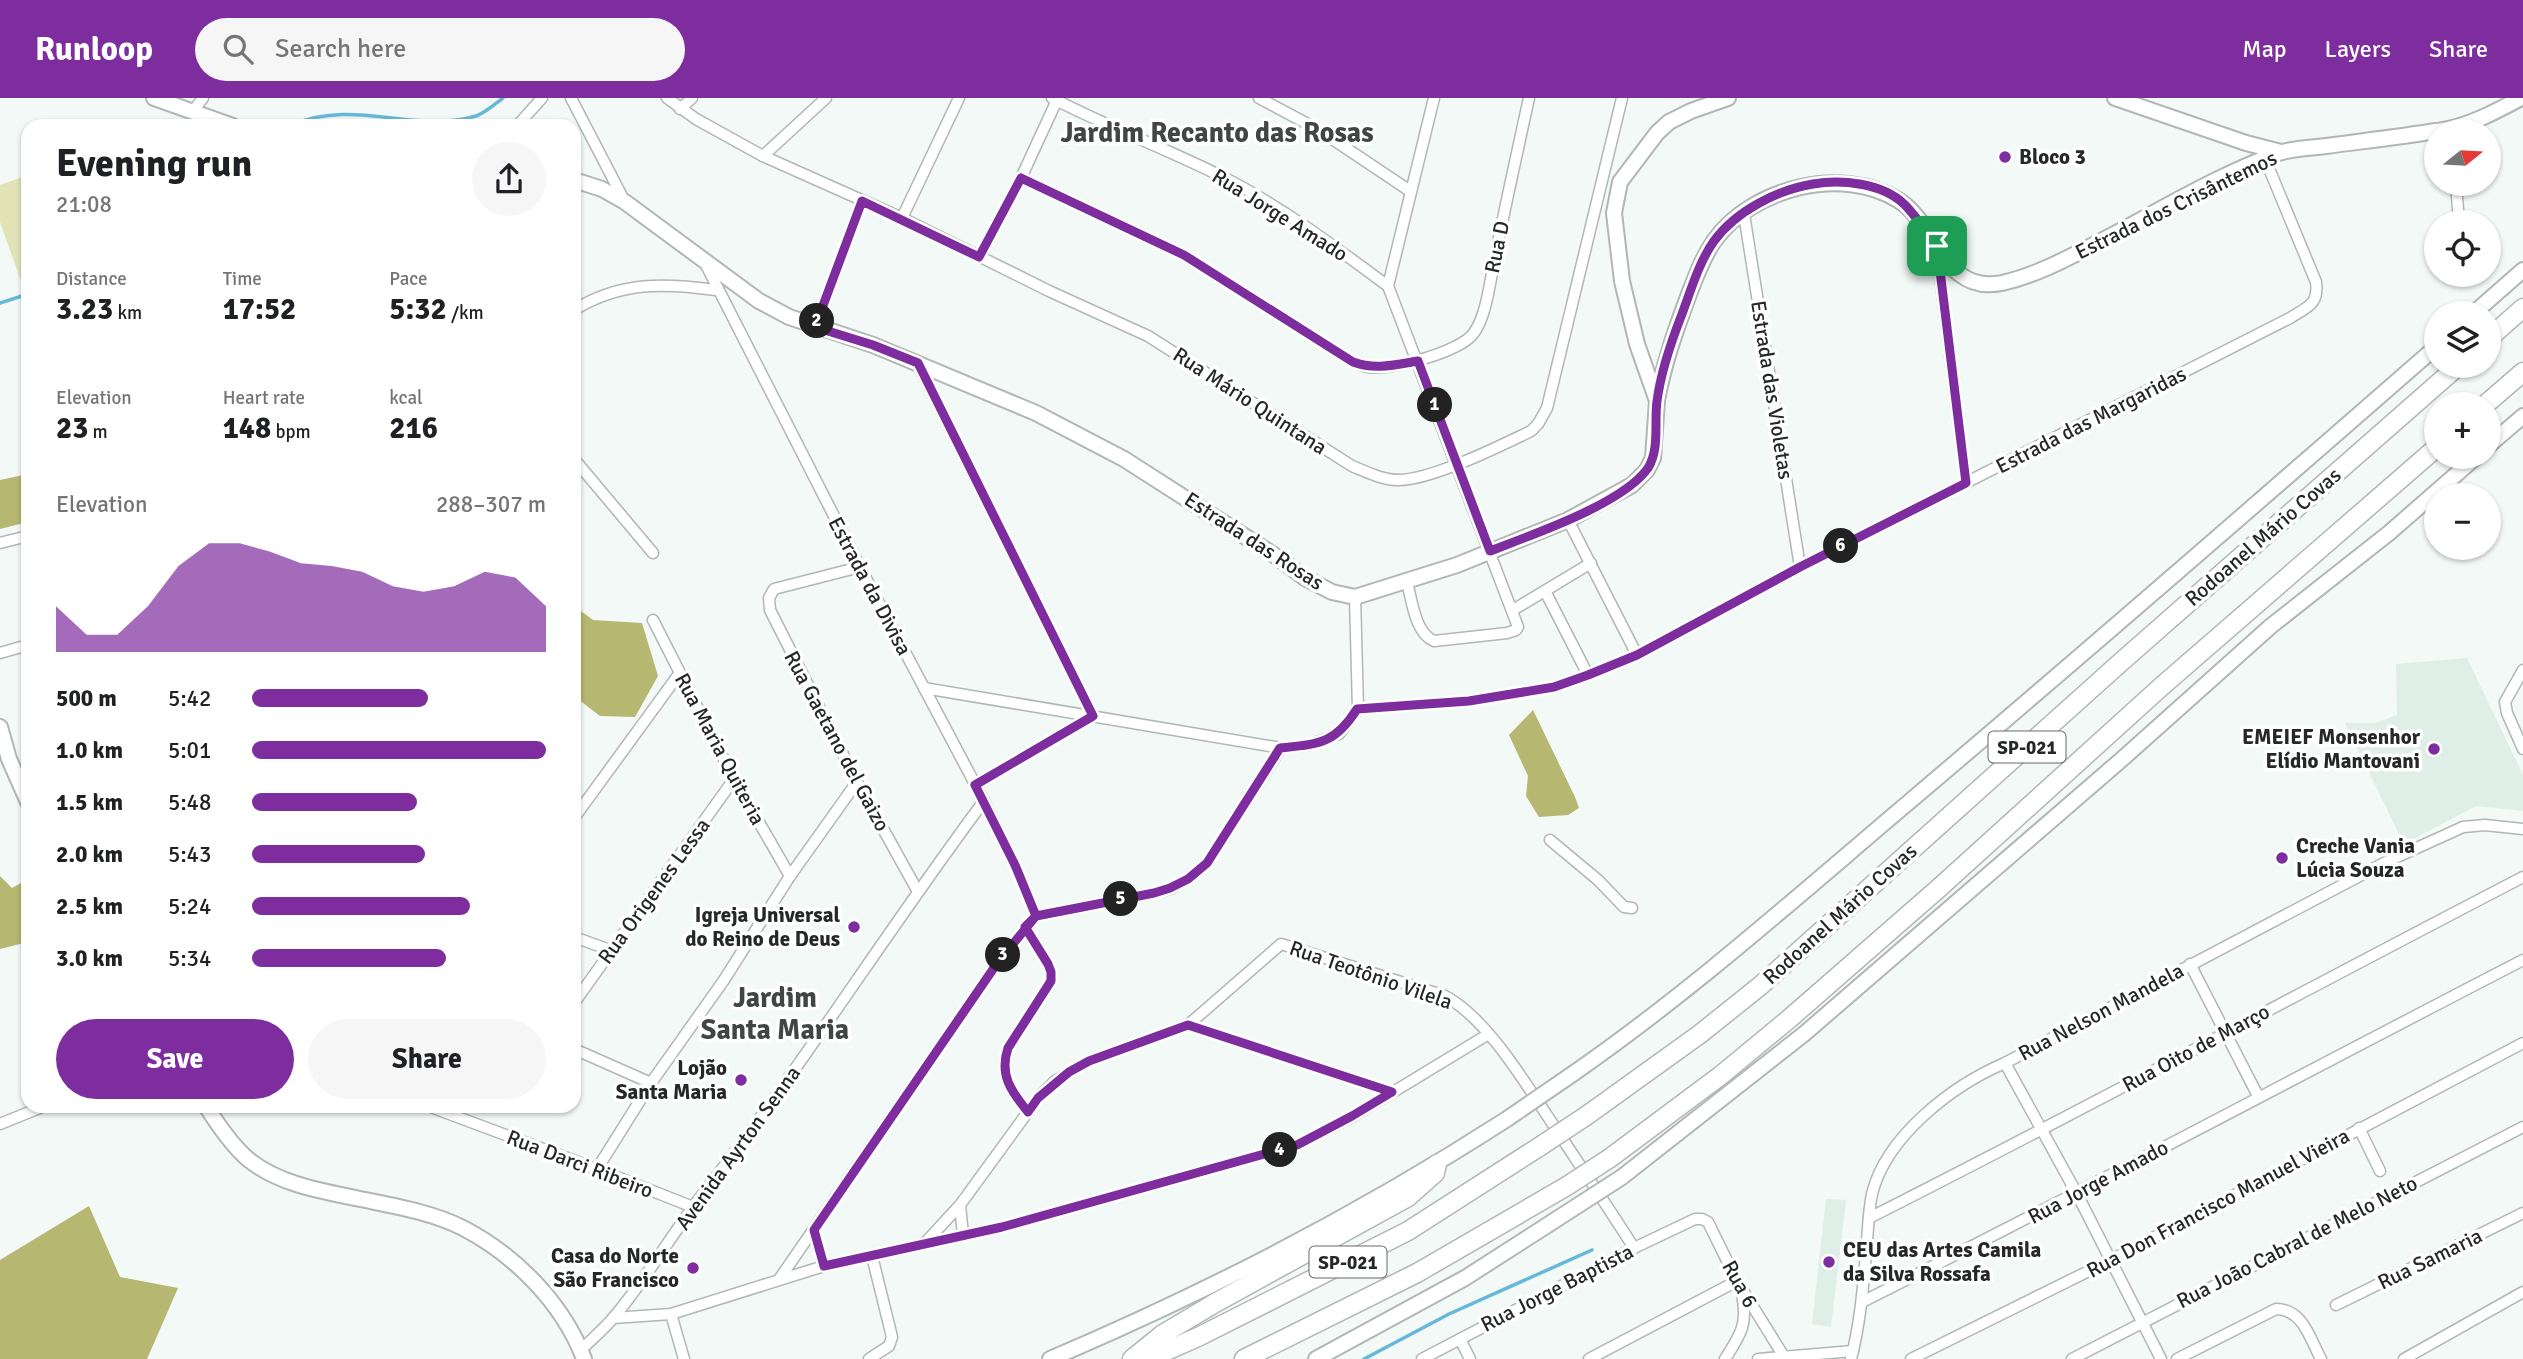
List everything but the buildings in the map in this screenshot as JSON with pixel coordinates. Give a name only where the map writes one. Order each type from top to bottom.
[{"type":"highway","points":[[2501,327],[2523,308]]},
{"type":"highway","points":[[2500,392],[2523,372]]},
{"type":"highway","name":"Rodoanel Mário Covas","points":[[1148,1359],[1198,1337],[1408,1231],[1539,1147],[1700,1034],[1760,986],[2121,662],[2444,378]]},
{"type":"highway","name":"Rodoanel Mário Covas","points":[[1244,1359],[1417,1273],[1567,1186],[1610,1158],[1720,1076],[1939,888],[2162,685],[2424,458]]},
{"type":"highway","points":[[1132,1359],[1163,1334],[1215,1303],[1408,1197],[1426,1183],[1437,1164]]},
{"type":"main road","points":[[154,98],[214,119]]},
{"type":"main road","points":[[1355,597],[1457,565],[1568,520],[1632,485],[1647,470],[1653,458],[1657,401],[1637,344],[1622,281],[1614,213],[1620,182],[1657,133],[1669,122],[1690,111],[1728,98]]},
{"type":"main road","points":[[2115,98],[2257,150],[2236,172]]},
{"type":"main road","name":"Estrada dos Crisântemos","points":[[2477,119],[2521,98]]},
{"type":"main road","name":"Estrada dos Crisântemos","points":[[1657,401],[1671,341],[1697,273],[1713,243],[1724,229],[1744,214],[1779,194],[1823,182],[1847,182],[1886,193],[1902,202],[1950,266],[1964,278],[1978,284],[1999,283],[2027,276],[2071,257],[2236,172],[2257,150],[2281,152],[2424,134]]},
{"type":"main road","name":"Estrada das Rosas","points":[[581,182],[603,188],[625,202],[759,302],[789,317],[873,345],[1036,413],[1124,459],[1197,504],[1305,578],[1332,592],[1355,597]]},
{"type":"main road","points":[[2488,301],[2523,270]]},
{"type":"main road","points":[[1051,1359],[1229,1279],[1346,1217],[1507,1119],[1638,1027],[1739,946],[2125,619],[2424,357]]},
{"type":"main road","points":[[2501,435],[2523,416]]},
{"type":"main road","points":[[1316,1359],[1465,1278],[1622,1177],[1804,1034],[2111,770],[2271,626],[2389,533],[2462,469]]},
{"type":"main road","points":[[0,727],[9,759],[21,786]]},
{"type":"main road","points":[[212,1113],[231,1141],[249,1160],[272,1174],[297,1185],[414,1210],[461,1227],[497,1249],[528,1275],[545,1296],[573,1334],[582,1355]]},
{"type":"street","points":[[193,111],[203,98]]},
{"type":"street","points":[[523,119],[542,98]]},
{"type":"street","points":[[571,98],[625,202]]},
{"type":"street","name":"Rua Mário Quintana","points":[[667,98],[680,109],[763,156],[902,218],[1148,336],[1352,466],[1379,477],[1397,480],[1412,478],[1457,463],[1531,431],[1538,425],[1547,408],[1622,98]]},
{"type":"street","points":[[680,109],[692,98]]},
{"type":"street","points":[[763,156],[826,98]]},
{"type":"street","points":[[902,218],[959,98]]},
{"type":"street","points":[[1259,98],[1318,130],[1410,191]]},
{"type":"street","points":[[1407,582],[1421,630],[1426,638],[1446,642],[1513,632],[1518,627],[1388,286],[1434,98]]},
{"type":"street","name":"Rua D","points":[[1418,361],[1465,342],[1475,332],[1529,98]]},
{"type":"street","points":[[979,257],[1021,178],[1055,99]]},
{"type":"street","name":"Rua Jorge Amado","points":[[1055,99],[1223,177],[1315,232],[1388,286]]},
{"type":"street","name":"Estrada das Margaridas","points":[[1357,709],[1469,701],[1554,687],[1637,655],[1800,567],[2290,318],[2315,301],[2317,293],[2311,268],[2257,150]]},
{"type":"street","points":[[1021,178],[1184,255],[1353,362],[1380,368],[1418,361]]},
{"type":"street","points":[[815,327],[862,201]]},
{"type":"street","name":"Estrada das Violetas","points":[[1744,214],[1800,567]]},
{"type":"street","points":[[1937,246],[1966,483]]},
{"type":"street","name":"Estrada da Divisa","points":[[702,257],[716,290],[984,801],[1036,916]]},
{"type":"street","points":[[581,307],[611,292],[640,285],[672,284],[716,290]]},
{"type":"street","points":[[918,363],[1093,716]]},
{"type":"street","points":[[581,467],[653,552]]},
{"type":"street","points":[[1568,520],[1637,655]]},
{"type":"street","points":[[0,543],[21,538]]},
{"type":"street","points":[[1513,610],[1591,563]]},
{"type":"street","name":"Rua Gaetano del Gaizo","points":[[860,567],[774,589],[769,598],[770,610],[776,627],[857,782],[917,890]]},
{"type":"street","points":[[1545,592],[1588,675]]},
{"type":"street","points":[[924,688],[1280,748],[1309,745],[1339,734],[1357,709],[1355,597]]},
{"type":"street","name":"Rua Maria Quiteria","points":[[653,620],[734,779],[790,876]]},
{"type":"street","points":[[0,653],[21,647]]},
{"type":"street","points":[[2523,670],[2505,702],[2523,749]]},
{"type":"street","points":[[581,808],[679,674]]},
{"type":"street","points":[[975,785],[1093,716]]},
{"type":"street","points":[[779,1278],[1025,927],[1036,916],[1154,893],[1188,879],[1207,863],[1222,843],[1280,748]]},
{"type":"street","name":"Rua Origenes Lessa","points":[[581,993],[734,779]]},
{"type":"street","points":[[597,1169],[651,1083],[724,980],[790,876],[857,782]]},
{"type":"street","name":"Avenida Ayrton Senna","points":[[582,1355],[613,1318],[810,1049],[917,890],[984,801]]},
{"type":"street","name":"Rua Nelson Mandela","points":[[1852,1355],[1862,1302],[1873,1191],[1885,1165],[1909,1129],[1950,1092],[1980,1073],[2005,1063],[2386,862],[2463,827],[2485,825],[2523,829]]},
{"type":"street","points":[[1550,840],[1598,880],[1623,907],[1632,908]]},
{"type":"street","name":"Rua Oito de Março","points":[[1869,1218],[2043,1130],[2523,877]]},
{"type":"street","points":[[1025,927],[1051,972],[1051,981],[1008,1048],[1004,1060],[1004,1075],[1009,1088],[1028,1112]]},
{"type":"street","points":[[581,940],[610,950]]},
{"type":"street","name":"Rua Teotônio Vilela","points":[[924,1244],[961,1205],[1047,1090],[1069,1072],[1089,1061],[1188,1025],[1281,944],[1445,996],[1460,1004],[1514,1066],[1634,1248]]},
{"type":"street","name":"Rua Jorge Amado","points":[[1862,1302],[2077,1194],[2523,960]]},
{"type":"street","points":[[2190,964],[2258,1097]]},
{"type":"street","points":[[1188,1025],[1392,1092]]},
{"type":"street","points":[[613,1318],[671,1314],[779,1278],[1002,1227],[1297,1145],[1352,1116],[1487,1035]]},
{"type":"street","name":"Rua Don Francisco Manuel Vieira","points":[[1911,1359],[2111,1260],[2523,1043]]},
{"type":"street","points":[[581,1052],[651,1083]]},
{"type":"street","points":[[2005,1063],[2077,1194],[2161,1359]]},
{"type":"street","points":[[0,1124],[27,1113]]},
{"type":"street","name":"Rua Darci Ribeiro","points":[[447,1113],[693,1207]]},
{"type":"street","name":"Rua João Cabral de Melo Neto","points":[[2072,1359],[2523,1127]]},
{"type":"street","points":[[2359,1128],[2380,1171]]},
{"type":"street","points":[[961,1205],[964,1235]]},
{"type":"street","points":[[2520,1214],[2523,1226]]},
{"type":"street","name":"Rua Samaria","points":[[2336,1305],[2520,1214]]},
{"type":"street","name":"Rua Jorge Baptista","points":[[1422,1359],[1695,1219]]},
{"type":"street","name":"Rua 6","points":[[1695,1219],[1708,1222],[1739,1286],[1783,1355]]},
{"type":"street","points":[[814,1230],[824,1266]]},
{"type":"street","points":[[869,1359],[890,1346],[892,1337],[872,1255]]},
{"type":"street","points":[[1589,1359],[1739,1286],[1745,1322],[1741,1335],[1725,1359]]},
{"type":"street","points":[[2404,1359],[2523,1292]]},
{"type":"street","points":[[2177,1359],[2276,1309],[2286,1309],[2300,1318],[2321,1359]]},
{"type":"street","points":[[671,1314],[684,1359]]},
{"type":"street","points":[[1460,1339],[1469,1359]]},
{"type":"street","points":[[1758,1359],[1783,1355],[1852,1355]]},
{"type":"shaded area","name":"EMEIEF Monsenhor Elídio Mantovani","points":[[2467,658],[2523,775],[2523,811],[2476,806],[2404,844],[2345,723],[2375,723],[2397,715],[2396,664]]},
{"type":"shaded area","name":"CEU das Artes Camila da Silva Rossafa","points":[[1826,1199],[1846,1200],[1831,1327],[1812,1324]]},
{"type":"green space","points":[[21,178],[21,281],[0,222],[0,185]]},
{"type":"green space","points":[[21,476],[21,524],[0,529],[0,480]]},
{"type":"green space","points":[[581,611],[593,620],[642,623],[658,676],[635,717],[600,716],[581,701]]},
{"type":"green space","points":[[1533,710],[1579,808],[1568,815],[1539,817],[1526,796],[1528,776],[1509,735]]},
{"type":"green space","points":[[0,876],[12,888],[21,883],[21,944],[0,949]]},
{"type":"green space","points":[[89,1206],[120,1277],[178,1288],[147,1359],[0,1359],[0,1260]]},
{"type":"waterway","points":[[459,119],[479,115],[503,98]]},
{"type":"waterway","points":[[312,119],[339,115],[407,119]]},
{"type":"waterway","points":[[0,303],[21,296]]},
{"type":"waterway","points":[[1364,1359],[1449,1314],[1592,1250]]},
{"type":"place","name":"Bloco 3","points":[[2005,157]]},
{"type":"place","name":"EMEIEF Monsenhor Elídio Mantovani","points":[[2434,749]]},
{"type":"place","name":"Creche Vania Lúcia Souza","points":[[2282,858]]},
{"type":"place","name":"Igreja Universal do Reino de Deus","points":[[854,927]]},
{"type":"place","name":"Lojão Santa Maria","points":[[741,1080]]},
{"type":"place","name":"CEU das Artes Camila da Silva Rossafa","points":[[1829,1262]]},
{"type":"place","name":"Casa do Norte São Francisco","points":[[693,1268]]},
{"type":"district","name":"Jardim Recanto das Rosas","points":[[1217,132]]},
{"type":"district","name":"Jardim Santa Maria","points":[[775,1013]]},
{"type":"route","points":[[1937,246],[1902,202],[1867,186],[1847,182],[1805,185],[1779,194],[1733,221],[1713,243],[1697,273],[1671,341],[1657,401],[1653,458],[1647,470],[1632,485],[1615,496],[1568,520],[1490,551],[1418,361],[1380,368],[1353,362],[1184,255],[1021,178],[979,257],[862,201],[815,327],[873,345],[918,363],[1093,716],[975,785],[1015,865],[1036,916],[1025,927],[998,962],[814,1230],[824,1266],[1002,1227],[1297,1145],[1392,1092],[1188,1025],[1089,1061],[1055,1081],[1028,1112],[1009,1088],[1004,1075],[1004,1060],[1008,1048],[1051,981],[1051,972],[1025,927],[1036,916],[1154,893],[1188,879],[1207,863],[1222,843],[1280,748],[1309,745],[1339,734],[1357,709],[1469,701],[1554,687],[1588,675],[1637,655],[1800,567],[1966,483],[1937,246]]}]
